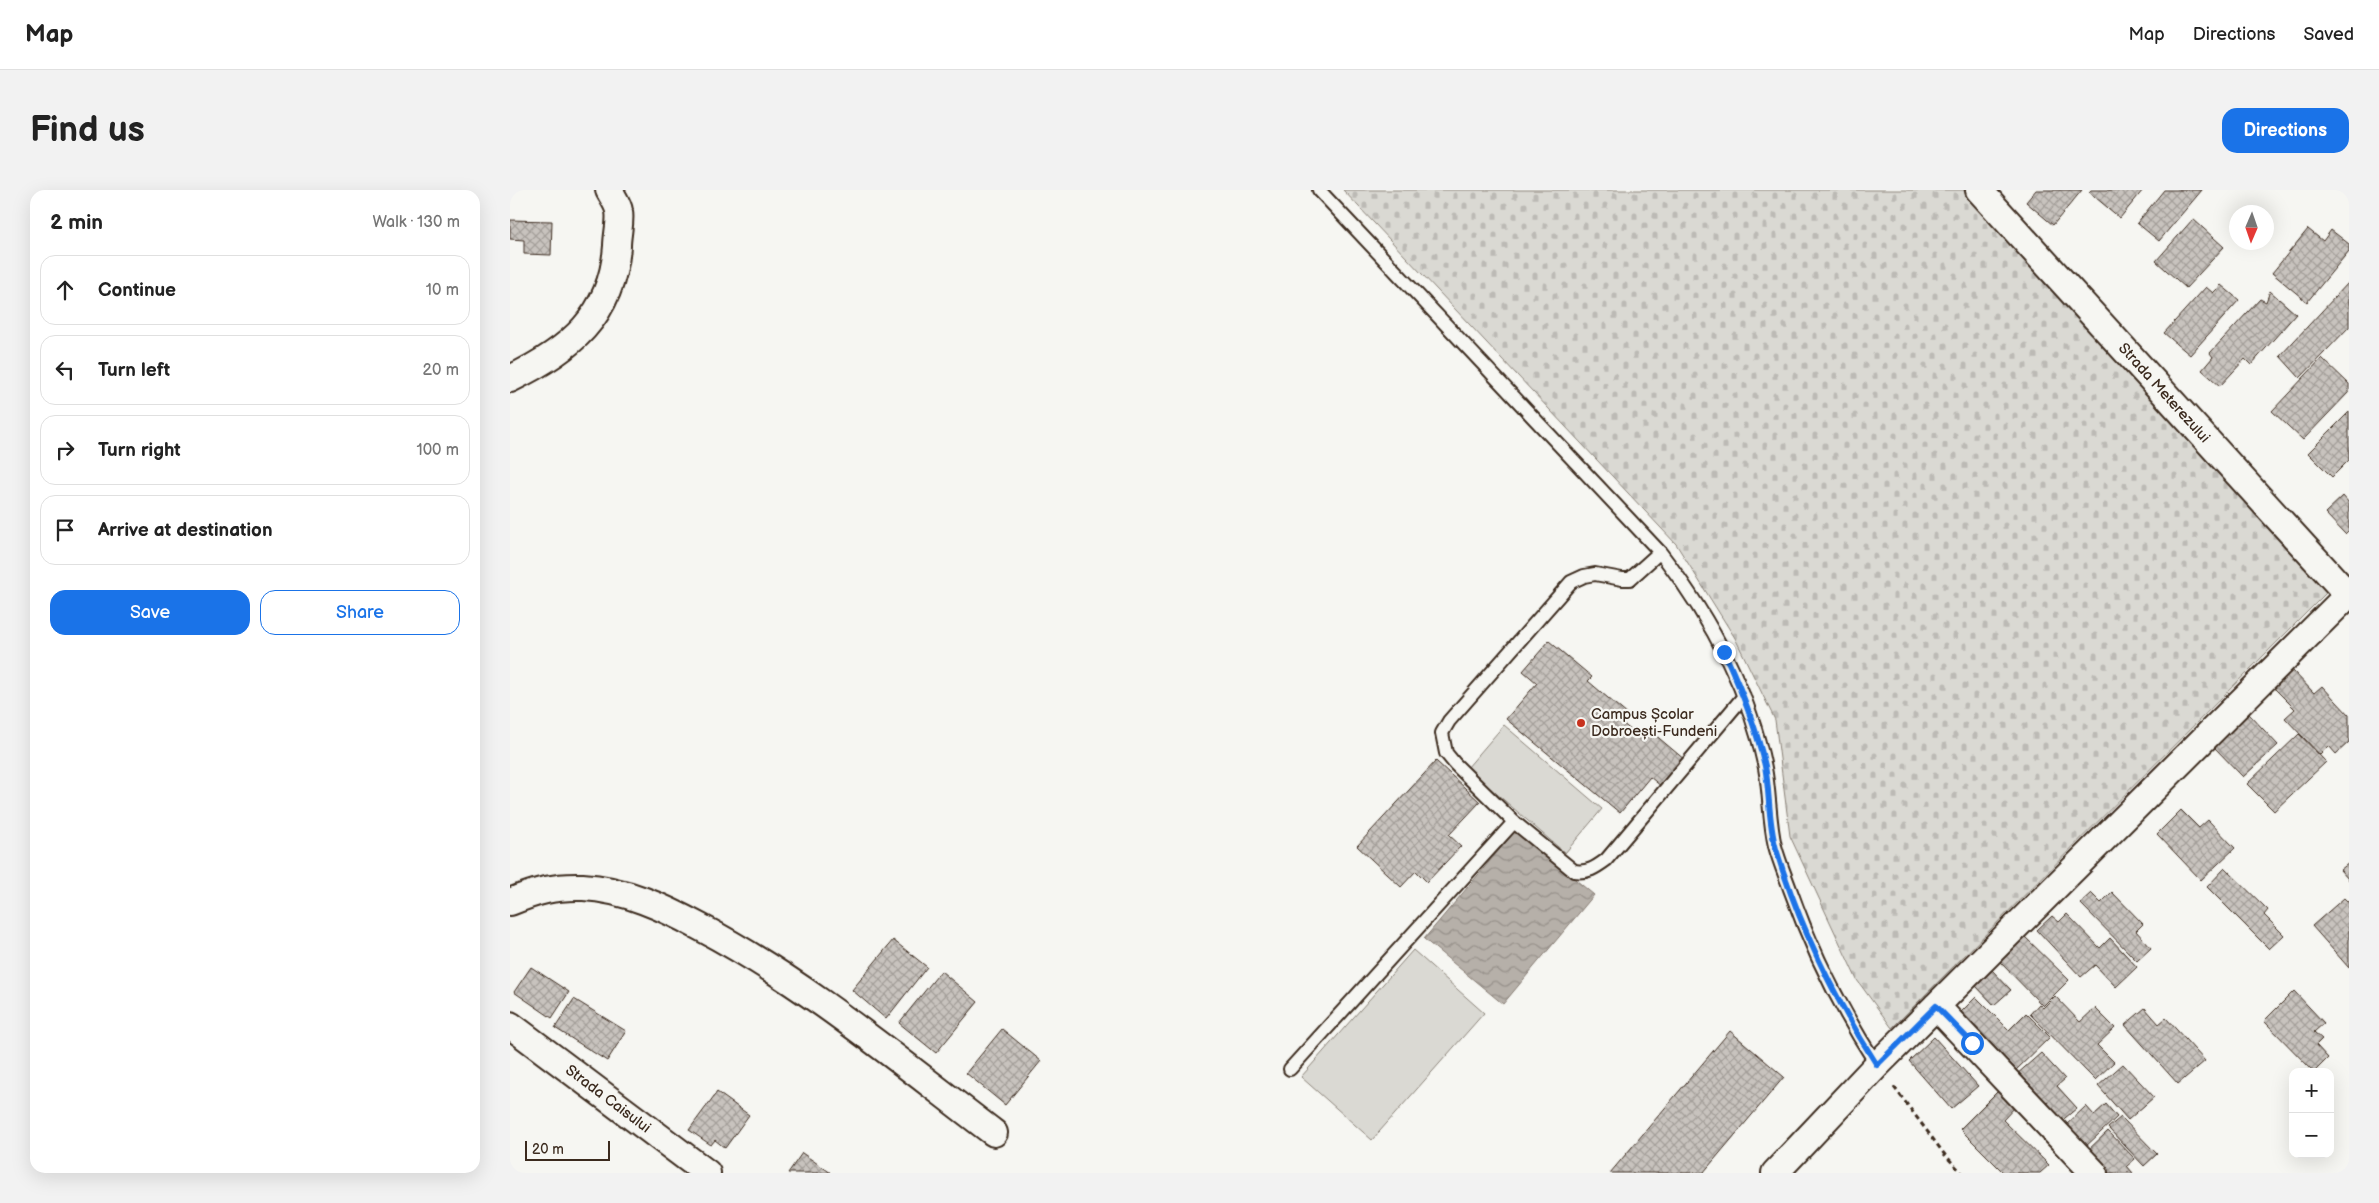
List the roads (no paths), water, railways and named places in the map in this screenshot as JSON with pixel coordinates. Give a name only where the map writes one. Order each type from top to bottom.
[{"type":"street","points":[[510,379],[543,363],[568,344],[587,326],[605,299],[615,267],[619,211],[609,190]]},
{"type":"street","name":"Strada Meterezului","points":[[1979,190],[2348,596]]},
{"type":"street","points":[[1775,1173],[1877,1065],[2348,596]]},
{"type":"street","points":[[510,902],[544,888],[584,887],[629,895],[676,914],[739,948],[825,1005],[994,1133]]},
{"type":"street","points":[[1936,1006],[2094,1173]]},
{"type":"street","name":"Strada Caisului","points":[[510,1025],[707,1173]]},
{"type":"lane","points":[[1319,190],[1660,552],[1704,614],[1744,696],[1765,767],[1776,848],[1798,909],[1848,1019],[1877,1065]]},
{"type":"lane","points":[[1660,552],[1630,579],[1622,580],[1595,574],[1584,576],[1572,582],[1449,721],[1442,733],[1446,753],[1514,822],[1574,871],[1585,872],[1595,869],[1606,860],[1744,696]]},
{"type":"lane","points":[[1290,1069],[1514,822]]},
{"type":"water","points":[[1516,830],[1594,895],[1503,1004],[1424,939]]},
{"type":"place","name":"Campus Școlar Dobroești-Fundeni","points":[[1581,723]]}]
